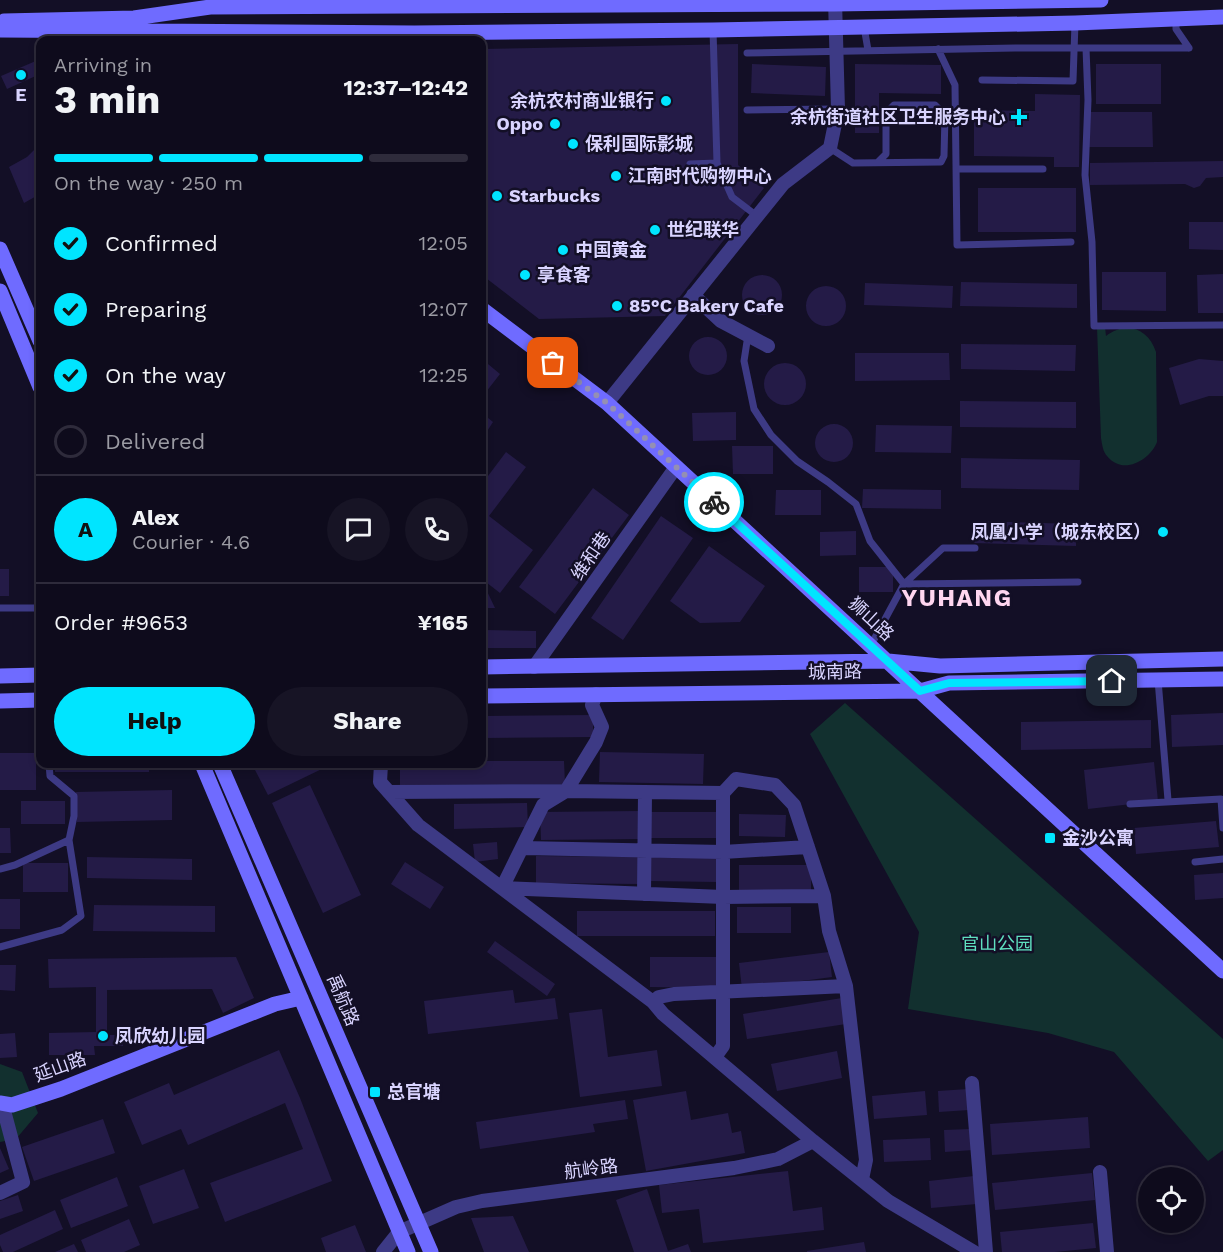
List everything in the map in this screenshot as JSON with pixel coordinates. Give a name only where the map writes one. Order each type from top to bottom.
[{"type":"main road","points":[[0,21],[134,18],[210,7],[370,2],[391,4],[1101,0]]},
{"type":"main road","points":[[370,2],[371,36]]},
{"type":"main road","points":[[391,4],[392,36]]},
{"type":"main road","points":[[438,36],[1075,23],[1223,17]]},
{"type":"main road","points":[[0,30],[112,36]]},
{"type":"main road","points":[[0,249],[36,331]]},
{"type":"main road","points":[[0,291],[36,377]]},
{"type":"main road","name":"狮山路","points":[[486,312],[607,403],[1223,971]]},
{"type":"main road","name":"城南路","points":[[486,668],[888,661],[940,666],[1223,659]]},
{"type":"main road","points":[[0,676],[36,675]]},
{"type":"main road","name":"城南路","points":[[486,696],[920,691],[949,683],[1223,679]]},
{"type":"main road","points":[[0,701],[36,700]]},
{"type":"main road","points":[[204,768],[408,1252]]},
{"type":"main road","name":"禹航路","points":[[222,768],[431,1252]]},
{"type":"main road","name":"延山路","points":[[1,1103],[12,1105],[61,1089],[275,1004],[301,998]]},
{"type":"street","points":[[607,403],[783,183],[831,148],[838,109],[835,2]]},
{"type":"street","points":[[693,295],[721,321],[768,346]]},
{"type":"street","name":"维和巷","points":[[534,666],[676,467]]},
{"type":"street","points":[[502,888],[543,805],[566,791],[596,742],[602,727],[592,705],[596,694]]},
{"type":"street","points":[[381,768],[380,782],[418,825],[653,1002],[663,1014],[888,1201],[974,1252]]},
{"type":"street","points":[[716,1058],[723,1046],[723,793],[736,779],[775,785],[794,806],[825,896],[829,931],[846,986],[866,1160],[862,1179]]},
{"type":"street","points":[[389,792],[723,793]]},
{"type":"street","points":[[644,894],[645,792]]},
{"type":"street","points":[[522,848],[723,852],[808,847]]},
{"type":"street","points":[[502,888],[723,897],[825,896]]},
{"type":"street","points":[[653,1002],[659,997],[674,994],[846,986]]},
{"type":"street","points":[[972,1083],[986,1252]]},
{"type":"street","points":[[0,1193],[23,1182],[1,1103]]},
{"type":"street","name":"航岭路","points":[[383,1252],[399,1232],[456,1207],[482,1201],[734,1168],[778,1159],[813,1141]]},
{"type":"street","points":[[1100,1172],[1107,1252]]},
{"type":"lane","points":[[747,52],[1189,48],[1176,29],[1176,18]]},
{"type":"lane","points":[[982,80],[1073,81],[1075,23]]},
{"type":"lane","points":[[864,27],[868,50]]},
{"type":"lane","points":[[714,30],[717,164],[732,197],[757,216]]},
{"type":"lane","points":[[1086,48],[1088,100],[1085,175],[1092,242],[1094,326],[1223,325]]},
{"type":"lane","points":[[938,49],[955,85],[957,245],[1071,242]]},
{"type":"lane","points":[[831,148],[853,163],[941,162],[944,156],[945,115],[936,105],[894,105],[886,113],[886,154],[878,162]]},
{"type":"lane","points":[[747,111],[838,109]]},
{"type":"lane","points":[[690,164],[717,164]]},
{"type":"lane","points":[[956,169],[1043,169]]},
{"type":"lane","points":[[748,335],[744,361],[754,409],[771,435],[797,461],[856,504],[870,541],[904,584]]},
{"type":"lane","points":[[24,346],[36,342]]},
{"type":"lane","points":[[871,645],[904,584],[943,548],[975,548]]},
{"type":"lane","points":[[904,584],[1078,582]]},
{"type":"lane","points":[[0,608],[36,608]]},
{"type":"lane","points":[[1158,680],[1168,800]]},
{"type":"lane","points":[[0,947],[62,930],[81,916],[69,840],[74,816],[74,796],[50,776],[49,768]]},
{"type":"lane","points":[[1130,804],[1168,800],[1221,799],[1223,828]]},
{"type":"lane","points":[[0,869],[15,865],[69,840]]},
{"type":"lane","points":[[1195,862],[1223,859]]},
{"type":"green space","points":[[1097,327],[1105,327],[1106,336],[1121,329],[1136,329],[1148,337],[1156,352],[1157,442],[1142,460],[1128,465],[1113,462],[1103,448]]},
{"type":"green space","name":"官山公园","points":[[845,703],[1223,1039],[1223,1150],[1208,1161],[1114,1052],[1048,1033],[908,1009],[919,932],[810,734]]},
{"type":"green space","points":[[0,1064],[22,1072],[38,1113],[16,1139],[0,1142]]},
{"type":"building","name":"江南时代购物中心","points":[[738,44],[738,165],[764,188],[665,316],[539,319],[486,278],[486,49]]},
{"type":"building","name":"E","points":[[36,61],[36,76],[7,89],[1,76]]},
{"type":"building","points":[[752,64],[826,67],[825,96],[751,93]]},
{"type":"building","points":[[855,64],[941,65],[941,94],[879,93],[879,133],[855,133]]},
{"type":"building","points":[[1096,64],[1161,64],[1161,104],[1096,104]]},
{"type":"building","points":[[1035,94],[1080,95],[1079,167],[1054,167],[1054,157],[974,156],[974,110],[1035,111]]},
{"type":"building","points":[[1089,112],[1152,112],[1153,147],[1089,147]]},
{"type":"building","points":[[36,148],[36,196],[24,203],[9,167],[27,157]]},
{"type":"building","points":[[1223,161],[1223,177],[1206,178],[1200,186],[1194,188],[1185,184],[1090,185],[1090,163]]},
{"type":"building","points":[[978,188],[1076,188],[1076,232],[978,232]]},
{"type":"building","points":[[1189,222],[1223,222],[1223,250],[1189,249]]},
{"type":"building","points":[[1102,272],[1166,272],[1166,311],[1102,310]]},
{"type":"building","points":[[1223,274],[1223,313],[1198,313],[1197,275]]},
{"type":"building","points":[[762,275],[776,281],[782,295],[776,309],[762,315],[748,309],[742,295],[748,281]]},
{"type":"building","points":[[961,282],[1077,284],[1077,308],[960,306]]},
{"type":"building","points":[[865,283],[953,286],[952,308],[864,305]]},
{"type":"building","points":[[826,286],[840,292],[846,306],[840,320],[826,326],[812,320],[806,306],[812,292]]},
{"type":"building","points":[[708,337],[721,343],[727,356],[721,369],[708,375],[695,369],[689,356],[695,343]]},
{"type":"building","points":[[961,344],[1076,345],[1075,371],[961,369]]},
{"type":"building","points":[[855,353],[949,353],[950,380],[855,381]]},
{"type":"building","points":[[1199,359],[1223,361],[1223,396],[1209,396],[1180,405],[1169,368]]},
{"type":"building","points":[[486,362],[500,374],[486,392]]},
{"type":"building","points":[[785,363],[800,369],[806,384],[800,399],[785,405],[770,399],[764,384],[770,369]]},
{"type":"building","points":[[960,401],[1076,402],[1076,428],[960,427]]},
{"type":"building","points":[[736,412],[736,440],[693,441],[692,413]]},
{"type":"building","points":[[486,416],[493,422],[486,433]]},
{"type":"building","points":[[834,424],[848,429],[853,443],[848,457],[834,462],[820,457],[815,443],[820,429]]},
{"type":"building","points":[[876,425],[952,426],[951,453],[875,452]]},
{"type":"building","points":[[732,446],[773,446],[773,474],[733,474]]},
{"type":"building","points":[[506,452],[526,467],[489,516],[533,550],[500,593],[486,582],[486,479]]},
{"type":"building","points":[[961,458],[1080,460],[1079,490],[961,488]]},
{"type":"building","points":[[593,488],[629,515],[555,614],[519,587]]},
{"type":"building","points":[[863,489],[941,490],[941,509],[862,508]]},
{"type":"building","points":[[776,490],[821,490],[821,515],[775,515]]},
{"type":"building","points":[[661,516],[693,538],[623,640],[591,618]]},
{"type":"building","points":[[974,521],[1076,524],[1076,546],[973,543]]},
{"type":"building","points":[[856,531],[856,555],[820,556],[820,532]]},
{"type":"building","points":[[709,546],[765,586],[740,622],[700,623],[670,601]]},
{"type":"building","points":[[859,567],[893,567],[893,592],[859,592]]},
{"type":"building","points":[[0,569],[9,569],[9,596],[0,596]]},
{"type":"building","points":[[486,589],[495,608],[486,608]]},
{"type":"building","points":[[486,630],[536,631],[536,648],[486,648]]},
{"type":"building","points":[[1223,713],[1223,745],[1172,747],[1171,715]]},
{"type":"building","points":[[593,715],[593,737],[486,738],[486,716]]},
{"type":"building","points":[[1151,720],[1151,748],[1021,750],[1021,722]]},
{"type":"building","points":[[600,752],[704,754],[703,784],[599,782]]},
{"type":"building","points":[[0,753],[36,753],[36,790],[0,790]]},
{"type":"building","points":[[486,761],[564,761],[565,784],[400,785],[400,768],[486,768]]},
{"type":"building","points":[[1154,762],[1158,801],[1088,809],[1084,770]]},
{"type":"building","points":[[55,768],[149,768],[149,772],[55,772]]},
{"type":"building","points":[[254,768],[324,768],[268,795]]},
{"type":"building","points":[[310,785],[361,895],[323,913],[272,803]]},
{"type":"building","points":[[172,790],[172,820],[77,822],[76,792]]},
{"type":"building","points":[[21,801],[65,801],[65,824],[21,824]]},
{"type":"building","points":[[527,803],[528,827],[454,829],[454,804]]},
{"type":"building","points":[[640,811],[640,839],[541,840],[540,812]]},
{"type":"building","points":[[647,812],[721,812],[721,838],[647,838]]},
{"type":"building","points":[[739,814],[786,815],[785,837],[739,836]]},
{"type":"building","points":[[1216,821],[1219,847],[1136,854],[1134,828]]},
{"type":"building","points":[[0,828],[10,828],[11,853],[0,853]]},
{"type":"building","points":[[497,842],[498,859],[475,862],[473,844]]},
{"type":"building","points":[[536,856],[639,857],[639,884],[536,883]]},
{"type":"building","points":[[87,857],[192,859],[192,880],[87,878]]},
{"type":"building","points":[[648,857],[717,858],[717,882],[648,881]]},
{"type":"building","points":[[405,862],[444,887],[430,909],[391,884]]},
{"type":"building","points":[[23,863],[68,863],[68,892],[23,892]]},
{"type":"building","points":[[739,865],[811,865],[811,890],[739,890]]},
{"type":"building","points":[[1223,873],[1223,898],[1195,900],[1194,875]]},
{"type":"building","points":[[0,899],[20,899],[20,929],[0,929]]},
{"type":"building","points":[[94,905],[215,906],[215,932],[93,931]]},
{"type":"building","points":[[737,907],[791,907],[791,933],[737,933]]},
{"type":"building","points":[[577,911],[715,911],[715,936],[577,936]]},
{"type":"building","points":[[495,941],[555,984],[547,996],[487,952]]},
{"type":"building","points":[[829,952],[832,977],[742,989],[739,963]]},
{"type":"building","points":[[236,957],[254,998],[223,1013],[212,989],[107,990],[107,1035],[122,1035],[123,1046],[94,1046],[95,1055],[49,1055],[49,1033],[96,1032],[96,987],[49,988],[48,959]]},
{"type":"building","points":[[650,957],[718,957],[718,988],[650,987]]},
{"type":"building","points":[[0,965],[16,965],[15,991],[0,990]]},
{"type":"building","points":[[513,990],[515,1003],[555,998],[558,1019],[428,1034],[424,1001]]},
{"type":"building","points":[[842,998],[846,1024],[747,1039],[743,1014]]},
{"type":"building","points":[[602,1009],[608,1057],[657,1050],[662,1086],[580,1097],[569,1013]]},
{"type":"building","points":[[15,1033],[17,1057],[0,1058],[0,1034]]},
{"type":"building","points":[[279,1050],[332,1181],[225,1222],[210,1183],[303,1149],[285,1103],[188,1145],[181,1129],[142,1145],[124,1102],[169,1083],[174,1095]]},
{"type":"building","points":[[837,1051],[842,1078],[777,1091],[771,1064]]},
{"type":"building","points":[[968,1089],[969,1110],[939,1112],[938,1091]]},
{"type":"building","points":[[686,1091],[691,1120],[728,1113],[732,1133],[741,1131],[745,1153],[646,1171],[633,1100]]},
{"type":"building","points":[[925,1091],[927,1115],[874,1119],[872,1096]]},
{"type":"building","points":[[625,1100],[628,1119],[593,1124],[595,1132],[480,1149],[476,1122]]},
{"type":"building","points":[[1088,1117],[1090,1148],[992,1155],[990,1124]]},
{"type":"building","points":[[103,1119],[115,1153],[34,1181],[22,1147]]},
{"type":"building","points":[[971,1129],[973,1150],[945,1152],[944,1130]]},
{"type":"building","points":[[930,1138],[931,1160],[884,1162],[883,1140]]},
{"type":"building","points":[[0,1148],[9,1169],[0,1173]]},
{"type":"building","points":[[184,1169],[199,1208],[153,1224],[139,1186]]},
{"type":"building","points":[[788,1171],[793,1211],[822,1207],[824,1230],[703,1243],[699,1209],[662,1213],[659,1185]]},
{"type":"building","points":[[1092,1173],[1095,1200],[995,1210],[992,1183]]},
{"type":"building","points":[[974,1176],[977,1204],[931,1208],[929,1181]]},
{"type":"building","points":[[117,1177],[128,1206],[71,1228],[60,1200]]},
{"type":"building","points":[[647,1189],[668,1251],[688,1244],[691,1252],[634,1252],[616,1200]]},
{"type":"building","points":[[18,1195],[23,1211],[0,1219],[0,1201]]},
{"type":"building","points":[[55,1210],[63,1229],[13,1252],[3,1252],[0,1235]]},
{"type":"building","points":[[513,1216],[529,1252],[484,1252],[471,1218]]},
{"type":"building","points":[[129,1219],[140,1245],[124,1252],[86,1252],[81,1240]]},
{"type":"building","points":[[1093,1223],[1096,1248],[1055,1252],[1002,1252],[1000,1232]]},
{"type":"building","points":[[355,1225],[366,1252],[326,1252],[321,1238]]},
{"type":"building","points":[[864,1242],[866,1252],[807,1252],[807,1251]]},
{"type":"building","points":[[74,1244],[78,1252],[55,1252]]},
{"type":"way so far","points":[[553,363],[607,403],[714,502]]},
{"type":"place","name":"E","points":[[21,75]]},
{"type":"place","name":"余杭农村商业银行","points":[[666,101]]},
{"type":"place","name":"余杭街道社区卫生服务中心","points":[[1019,117]]},
{"type":"place","name":"Oppo","points":[[555,124]]},
{"type":"place","name":"保利国际影城","points":[[573,144]]},
{"type":"place","name":"江南时代购物中心","points":[[616,176]]},
{"type":"place","name":"Starbucks","points":[[497,196]]},
{"type":"place","name":"世纪联华","points":[[655,230]]},
{"type":"place","name":"中国黄金","points":[[563,250]]},
{"type":"place","name":"享食客","points":[[525,275]]},
{"type":"place","name":"85°C Bakery Cafe","points":[[617,306]]},
{"type":"place","name":"凤凰小学（城东校区）","points":[[1163,532]]},
{"type":"place","name":"金沙公寓","points":[[1050,838]]},
{"type":"place","name":"凤欣幼儿园","points":[[103,1036]]},
{"type":"place","name":"总官塘","points":[[375,1092]]},
{"type":"district","name":"YUHANG","points":[[957,598]]},
{"type":"route","points":[[714,502],[920,691],[949,683],[1112,681]]}]
